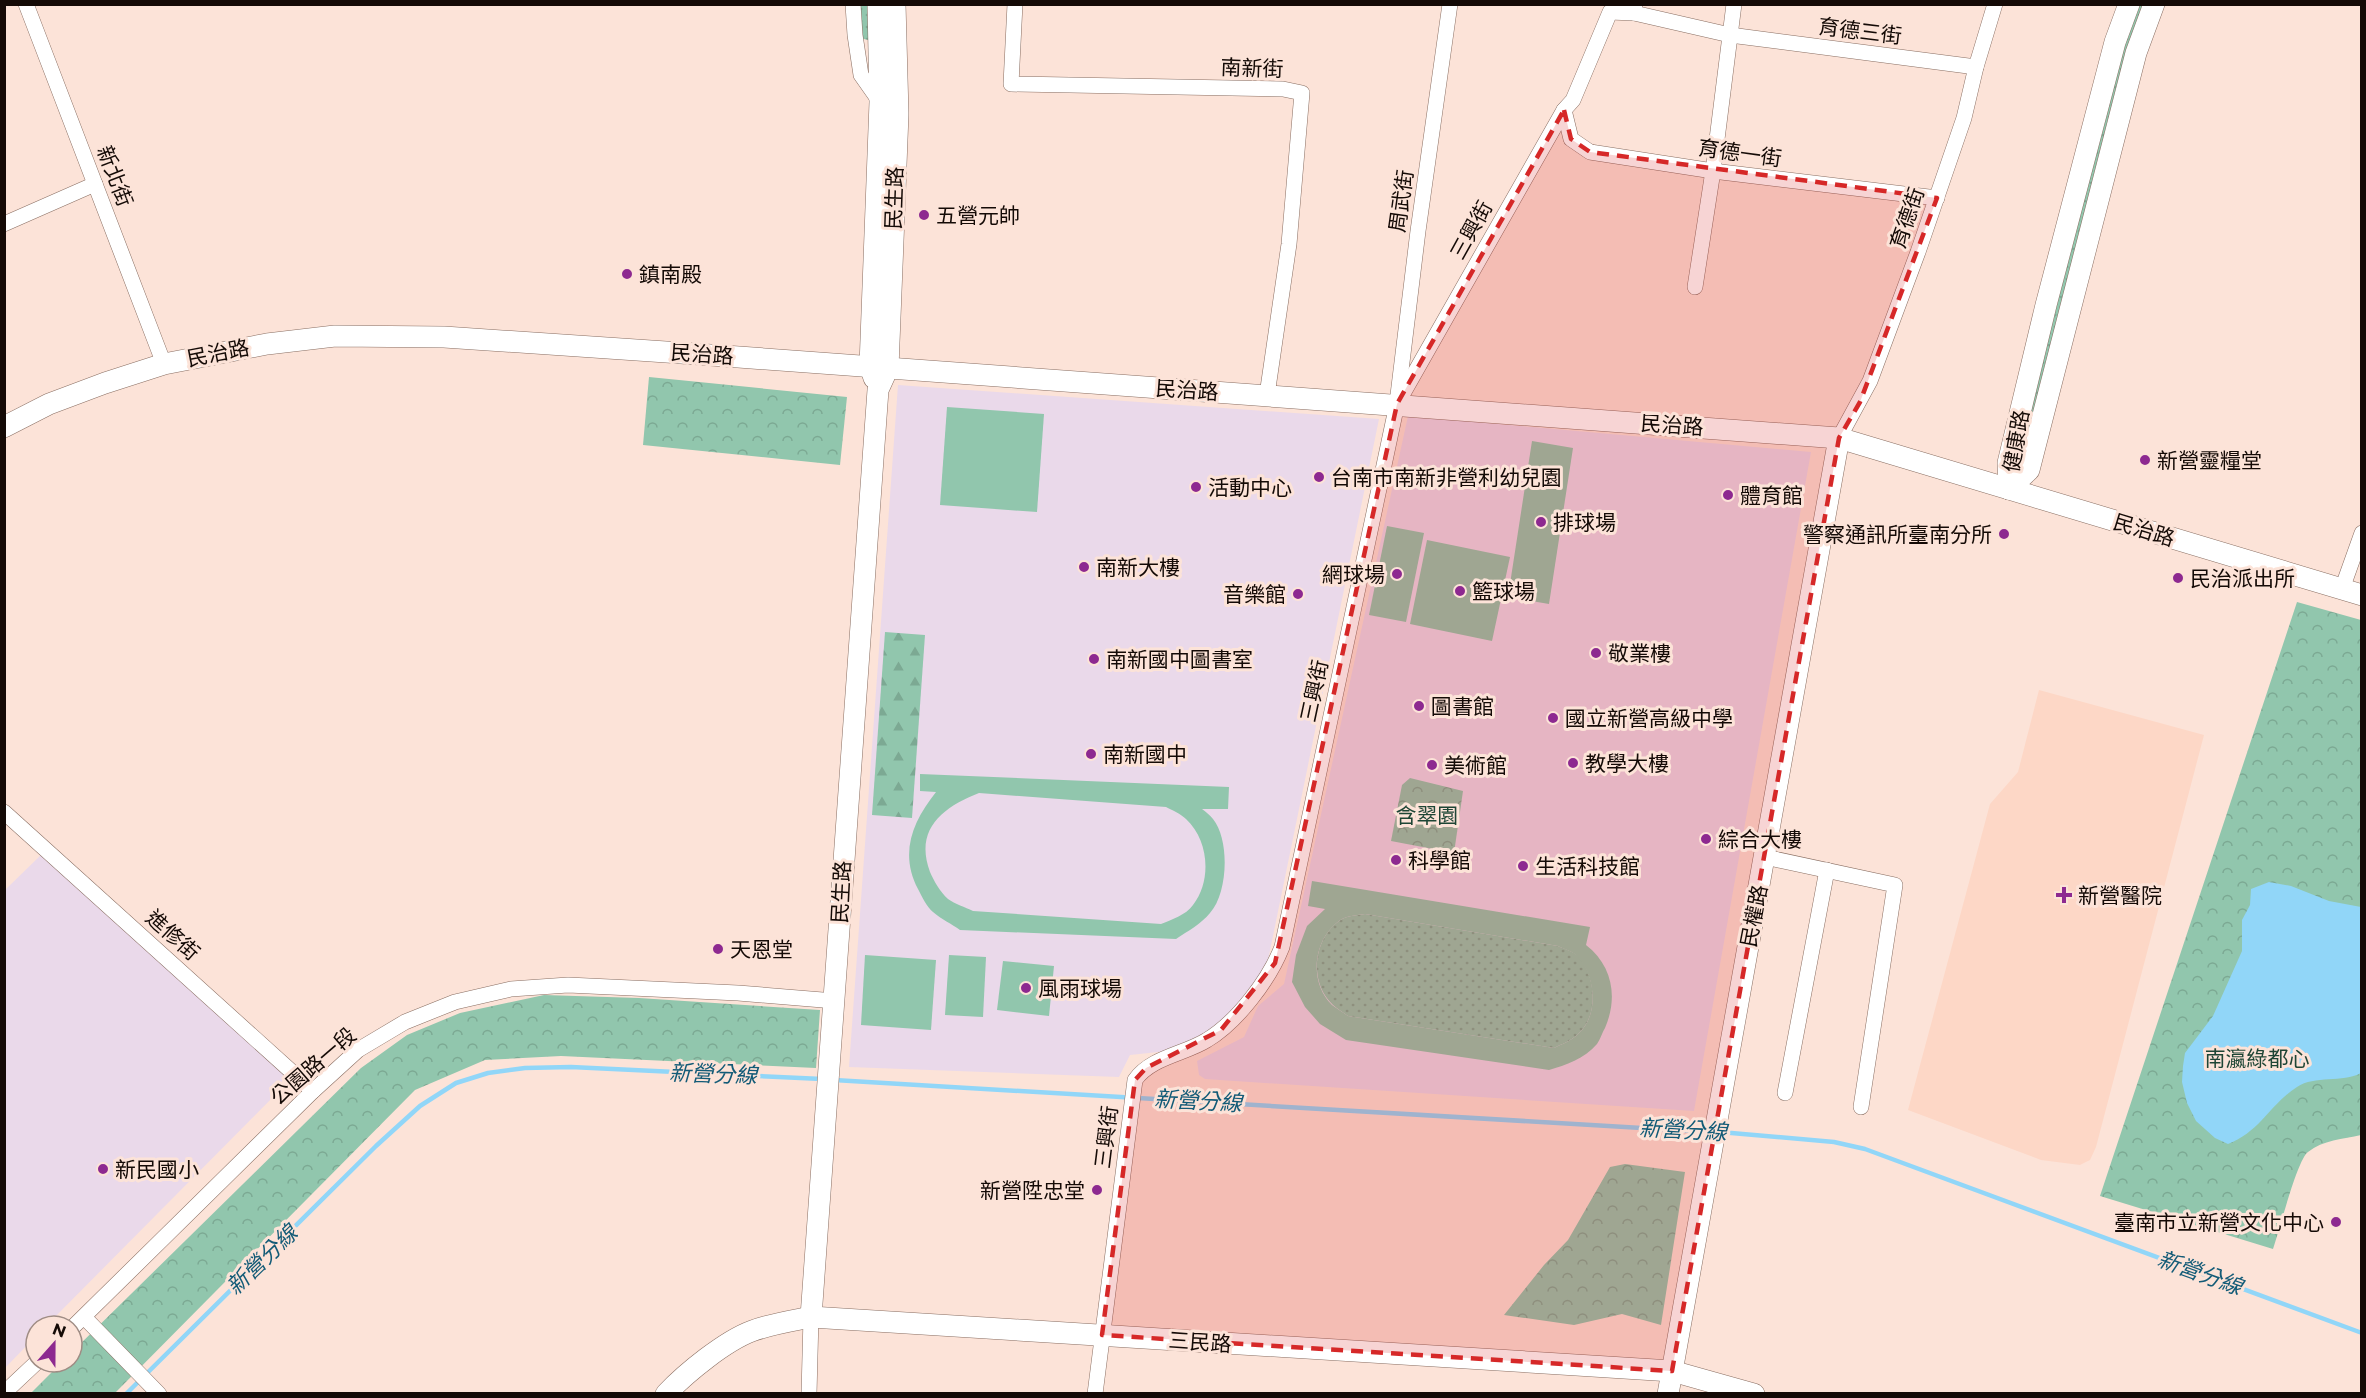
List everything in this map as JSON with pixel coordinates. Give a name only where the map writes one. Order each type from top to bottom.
[{"type":"street","name":"新北街","points":[[26,4],[164,364]]},
{"type":"street","points":[[853,4],[861,75],[880,102]]},
{"type":"street","name":"民生路","points":[[878,4],[879,367]]},
{"type":"street","name":"民生路","points":[[808,1394],[811,1317],[836,1001],[844,835],[859,672],[898,114],[895,4]]},
{"type":"street","name":"南新街","points":[[1015,4],[1011,84],[1283,88],[1302,93],[1289,244],[1267,395]]},
{"type":"street","name":"周武街","points":[[1397,404],[1418,231],[1450,4]]},
{"type":"street","points":[[1695,287],[1713,171],[1734,4]]},
{"type":"street","name":"育德街","points":[[1839,438],[1870,381],[1937,198],[1964,118],[1976,67],[1995,4]]},
{"type":"street","name":"健康路","points":[[2010,489],[2008,463],[2046,305],[2115,42],[2129,4]]},
{"type":"street","name":"健康路","points":[[2010,489],[2029,470],[2136,53],[2154,4]]},
{"type":"street","name":"三興街","points":[[1095,1394],[1135,1080],[1146,1068],[1206,1041],[1221,1030],[1267,976],[1282,947],[1397,404],[1564,110],[1573,100],[1610,12],[1634,9]]},
{"type":"street","name":"育德三街","points":[[1634,9],[1730,35],[1976,67]]},
{"type":"street","name":"育德一街","points":[[1564,110],[1571,139],[1590,152],[1713,171],[1937,198]]},
{"type":"street","points":[[4,224],[95,184]]},
{"type":"street","name":"民治路","points":[[4,427],[49,404],[164,364],[267,344],[335,336],[400,335],[879,367],[1839,438],[2352,592]]},
{"type":"street","name":"民權路","points":[[1668,1394],[1839,438]]},
{"type":"street","points":[[2352,592],[2361,533]]},
{"type":"street","name":"進修街","points":[[4,812],[313,1090]]},
{"type":"street","points":[[1765,856],[1895,885],[1861,1107]]},
{"type":"street","points":[[1785,1093],[1827,870]]},
{"type":"street","name":"公園路一段","points":[[84,1317],[313,1090],[358,1050],[405,1022],[454,1002],[511,989],[568,985],[738,993],[836,1001]]},
{"type":"street","points":[[84,1317],[159,1393]]},
{"type":"street","name":"三民路","points":[[666,1394],[725,1345],[750,1331],[811,1317],[1672,1371],[1754,1394]]},
{"type":"street","points":[[4,1394],[25,1374]]},
{"type":"highlighted area","points":[[1564,110],[1571,139],[1590,152],[1937,198],[1860,402],[1839,438],[1672,1371],[1102,1335],[1135,1080],[1146,1068],[1221,1030],[1275,963],[1397,404]]},
{"type":"shaded area","name":"南新國中","points":[[898,385],[1379,419],[1267,965],[1205,1047],[1130,1055],[1119,1077],[849,1067]]},
{"type":"shaded area","name":"國立新營高級中學","points":[[1408,416],[1811,452],[1694,1111],[1205,1079],[1199,1075],[1197,1061],[1244,1037],[1258,1006],[1284,984]]},
{"type":"shaded area","name":"新營醫院","points":[[2039,690],[2204,735],[2096,1147],[2090,1160],[2080,1165],[2041,1160],[1908,1110],[1990,804],[2018,772]]},
{"type":"shaded area","name":"新民國小","points":[[42,854],[284,1074],[280,1090],[58,1314],[24,1314],[24,1348],[5,1368],[5,890]]},
{"type":"green space","points":[[856,5],[869,5],[868,40],[860,38]]},
{"type":"green space","points":[[2135,5],[2148,5],[2024,459],[2017,458]]},
{"type":"green space","points":[[649,377],[847,397],[840,465],[643,445]]},
{"type":"green space","points":[[947,407],[1044,414],[1037,512],[940,505]]},
{"type":"green space","name":"排球場","points":[[1532,441],[1573,448],[1549,604],[1508,597]]},
{"type":"green space","name":"網球場","points":[[1387,526],[1424,533],[1406,622],[1369,615]]},
{"type":"green space","name":"籃球場","points":[[1427,540],[1510,557],[1492,641],[1410,624]]},
{"type":"green space","name":"南瀛綠都心","points":[[2297,602],[2361,620],[2361,1135],[2327,1142],[2308,1152],[2299,1168],[2273,1249],[2100,1196]]},
{"type":"green space","points":[[885,632],[925,635],[912,818],[872,815]]},
{"type":"green space","points":[[920,774],[1229,787],[1228,809],[1202,809],[1213,819],[1222,840],[1225,866],[1220,893],[1210,913],[1176,939],[960,930],[931,910],[912,876],[909,850],[911,838],[921,814],[936,792],[920,791]],"holes":[[[979,793],[1166,807],[1184,817],[1194,828],[1203,849],[1205,873],[1199,895],[1190,909],[1161,924],[973,911],[951,901],[942,893],[930,872],[926,857],[926,843],[935,822],[954,805]]]},
{"type":"green space","name":"含翠園","points":[[1410,778],[1463,791],[1454,853],[1391,841],[1402,785]]},
{"type":"green space","points":[[1312,881],[1590,927],[1586,945],[1602,963],[1612,994],[1605,1028],[1597,1044],[1581,1058],[1549,1070],[1346,1040],[1320,1024],[1305,1007],[1292,982],[1296,955],[1307,926],[1325,909],[1308,906]],"holes":[[[1365,914],[1558,946],[1576,955],[1584,965],[1589,975],[1593,996],[1592,1007],[1585,1026],[1572,1039],[1554,1048],[1348,1016],[1332,1005],[1324,995],[1317,972],[1320,948],[1332,927],[1344,918]]]},
{"type":"green space","points":[[1365,914],[1558,946],[1575,954],[1585,965],[1592,985],[1592,1007],[1585,1026],[1575,1036],[1554,1048],[1348,1016],[1325,995],[1317,972],[1317,960],[1325,937],[1332,927],[1344,918]]},
{"type":"green space","points":[[865,955],[936,960],[931,1030],[861,1025]]},
{"type":"green space","points":[[949,955],[986,957],[983,1017],[945,1015]]},
{"type":"green space","name":"風雨球場","points":[[1003,961],[1054,966],[1049,1016],[997,1010]]},
{"type":"green space","points":[[544,995],[639,998],[820,1010],[816,1068],[561,1056],[485,1060],[415,1090],[115,1393],[30,1394],[50,1374],[84,1374],[84,1340],[361,1068],[407,1035],[460,1013]]},
{"type":"green space","points":[[1625,1164],[1685,1172],[1661,1325],[1622,1314],[1574,1325],[1504,1315],[1544,1265],[1568,1240],[1610,1167]]},
{"type":"water","points":[[2269,882],[2291,886],[2329,901],[2361,907],[2361,1073],[2346,1078],[2304,1083],[2279,1101],[2249,1132],[2228,1144],[2215,1138],[2196,1121],[2187,1103],[2182,1082],[2185,1053],[2213,1016],[2242,951],[2242,920],[2250,905],[2251,889]]},
{"type":"waterway","name":"新營分線","points":[[126,1394],[376,1146],[420,1106],[456,1083],[488,1073],[525,1068],[571,1067],[822,1079]]},
{"type":"waterway","name":"新營分線","points":[[834,1080],[1709,1132]]},
{"type":"waterway","name":"新營分線","points":[[1720,1132],[1834,1142],[1865,1149],[2362,1333]]},
{"type":"place","name":"五營元帥","points":[[924,215]]},
{"type":"place","name":"鎮南殿","points":[[627,274]]},
{"type":"place","name":"新營靈糧堂","points":[[2145,460]]},
{"type":"place","name":"台南市南新非營利幼兒園","points":[[1319,477]]},
{"type":"place","name":"活動中心","points":[[1196,487]]},
{"type":"place","name":"體育館","points":[[1728,495]]},
{"type":"place","name":"排球場","points":[[1541,522]]},
{"type":"place","name":"警察通訊所臺南分所","points":[[2004,534]]},
{"type":"place","name":"南新大樓","points":[[1084,567]]},
{"type":"place","name":"網球場","points":[[1397,574]]},
{"type":"place","name":"民治派出所","points":[[2178,578]]},
{"type":"place","name":"籃球場","points":[[1460,591]]},
{"type":"place","name":"音樂館","points":[[1298,594]]},
{"type":"place","name":"敬業樓","points":[[1596,653]]},
{"type":"place","name":"南新國中圖書室","points":[[1094,659]]},
{"type":"place","name":"圖書館","points":[[1419,706]]},
{"type":"place","name":"國立新營高級中學","points":[[1553,718]]},
{"type":"place","name":"南新國中","points":[[1091,754]]},
{"type":"place","name":"教學大樓","points":[[1573,763]]},
{"type":"place","name":"美術館","points":[[1432,765]]},
{"type":"place","name":"綜合大樓","points":[[1706,839]]},
{"type":"place","name":"科學館","points":[[1396,860]]},
{"type":"place","name":"生活科技館","points":[[1523,866]]},
{"type":"place","name":"新營醫院","points":[[2064,895]]},
{"type":"place","name":"天恩堂","points":[[718,949]]},
{"type":"place","name":"風雨球場","points":[[1026,988]]},
{"type":"place","name":"新民國小","points":[[103,1169]]},
{"type":"place","name":"新營陞忠堂","points":[[1097,1190]]},
{"type":"place","name":"臺南市立新營文化中心","points":[[2336,1222]]}]
